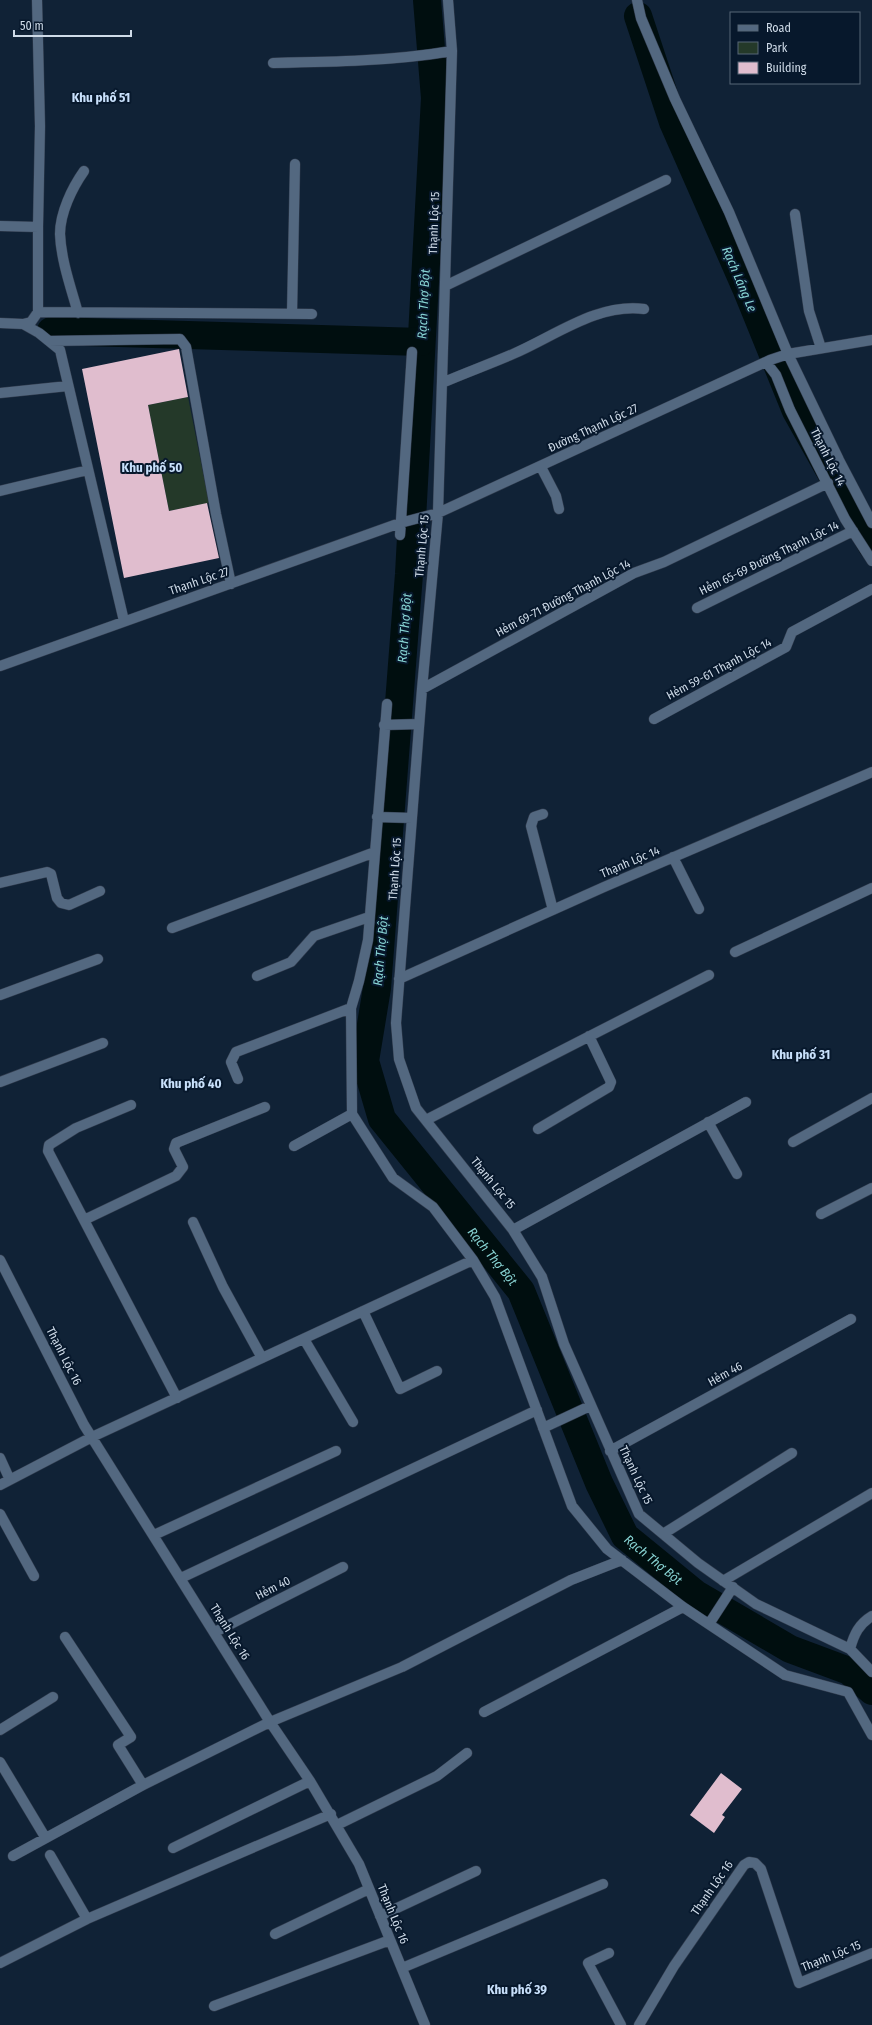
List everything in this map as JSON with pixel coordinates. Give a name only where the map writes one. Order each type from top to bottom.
[{"type":"street","points":[[0,323],[23,324],[31,322],[38,312],[40,126],[37,0]]},
{"type":"street","name":"Thạnh Lộc 15","points":[[448,0],[452,51],[438,513],[419,724],[399,979],[396,1023],[399,1059],[416,1108],[514,1230],[542,1277],[564,1344],[590,1406],[639,1514],[698,1563],[756,1604],[850,1649],[872,1672]]},
{"type":"street","name":"Thạnh Lộc 14","points":[[637,0],[642,18],[675,99],[728,212],[788,354],[839,460],[872,523]]},
{"type":"street","points":[[273,64],[414,56],[452,51]]},
{"type":"street","points":[[292,314],[295,164]]},
{"type":"street","points":[[78,312],[63,256],[60,233],[66,208],[74,186],[84,171]]},
{"type":"street","points":[[445,286],[666,180]]},
{"type":"street","points":[[795,214],[809,311],[821,348]]},
{"type":"street","points":[[0,226],[38,227]]},
{"type":"street","points":[[442,383],[513,354],[599,313],[627,307],[644,309]]},
{"type":"street","points":[[38,312],[312,314]]},
{"type":"street","points":[[23,324],[60,350],[124,621]]},
{"type":"street","points":[[49,341],[180,339],[183,341],[189,362],[216,514],[231,584]]},
{"type":"street","points":[[768,361],[788,354],[872,340]]},
{"type":"street","name":"Thạnh Lộc 15","points":[[400,535],[403,522],[412,352]]},
{"type":"street","name":"Thạnh Lộc 14","points":[[768,361],[776,375],[790,410],[853,531],[872,561]]},
{"type":"street","name":"Đường Thạnh Lộc 27","points":[[427,516],[438,513],[541,467],[768,361]]},
{"type":"street","points":[[0,392],[68,386]]},
{"type":"street","points":[[541,467],[556,496],[559,509]]},
{"type":"street","points":[[0,491],[88,470]]},
{"type":"street","name":"Hẻm 69-71 Đường Thạnh Lộc 14","points":[[422,689],[634,572],[664,562],[828,483]]},
{"type":"street","name":"Thạnh Lộc 27","points":[[0,666],[403,522],[427,516]]},
{"type":"street","name":"Hẻm 65-69 Đường Thạnh Lộc 14","points":[[697,608],[853,531]]},
{"type":"street","name":"Hẻm 59-61 Thạnh Lộc 14","points":[[654,719],[786,647],[792,632],[872,589]]},
{"type":"street","name":"Thạnh Lộc 15","points":[[352,1114],[351,1008],[368,940],[384,725],[387,704]]},
{"type":"street","points":[[384,725],[419,724]]},
{"type":"street","name":"Thạnh Lộc 14","points":[[399,979],[673,857],[872,772]]},
{"type":"street","points":[[543,814],[534,817],[531,826],[553,910]]},
{"type":"street","points":[[377,817],[412,818]]},
{"type":"street","points":[[172,928],[375,852]]},
{"type":"street","points":[[673,857],[699,909]]},
{"type":"street","points":[[0,883],[47,872],[50,874],[61,903],[69,905],[100,891]]},
{"type":"street","points":[[735,952],[872,888]]},
{"type":"street","points":[[257,976],[291,962],[314,936],[369,917]]},
{"type":"street","points":[[0,995],[98,960]]},
{"type":"street","points":[[426,1120],[709,975]]},
{"type":"street","points":[[238,1079],[231,1062],[236,1052],[351,1008]]},
{"type":"street","points":[[538,1129],[609,1087],[611,1082],[589,1036]]},
{"type":"street","points":[[0,1082],[103,1043]]},
{"type":"street","points":[[793,1142],[872,1098]]},
{"type":"street","points":[[514,1230],[746,1102]]},
{"type":"street","points":[[131,1105],[76,1128],[49,1145],[48,1151],[177,1398]]},
{"type":"street","points":[[84,1220],[176,1176],[183,1168],[174,1148],[176,1143],[265,1107]]},
{"type":"street","points":[[294,1146],[352,1114],[392,1178],[433,1207],[472,1260],[495,1297],[572,1506],[607,1549],[683,1607],[785,1675],[848,1692],[872,1735]]},
{"type":"street","points":[[708,1122],[737,1174]]},
{"type":"street","points":[[821,1214],[872,1188]]},
{"type":"street","points":[[193,1222],[223,1287],[262,1358]]},
{"type":"street","name":"Thạnh Lộc 16","points":[[0,1260],[92,1438],[270,1722],[331,1814],[359,1864],[425,2025]]},
{"type":"street","points":[[0,1485],[92,1438],[472,1260]]},
{"type":"street","points":[[363,1311],[400,1390],[437,1371]]},
{"type":"street","name":"Hẻm 46","points":[[610,1451],[851,1320]]},
{"type":"street","points":[[304,1339],[353,1422]]},
{"type":"street","points":[[543,1428],[590,1406]]},
{"type":"street","points":[[180,1578],[537,1410]]},
{"type":"street","points":[[154,1535],[336,1451]]},
{"type":"street","points":[[663,1534],[792,1453]]},
{"type":"street","points":[[0,1458],[10,1480]]},
{"type":"street","points":[[723,1581],[872,1493]]},
{"type":"street","points":[[0,1514],[34,1576]]},
{"type":"street","points":[[13,1856],[45,1837],[143,1785],[270,1722],[402,1667],[571,1580],[622,1560]]},
{"type":"street","name":"Hẻm 40","points":[[215,1632],[343,1567]]},
{"type":"street","points":[[710,1624],[733,1587]]},
{"type":"street","points":[[484,1712],[683,1607]]},
{"type":"street","points":[[850,1649],[855,1632],[864,1621],[872,1616]]},
{"type":"street","points":[[65,1637],[131,1737],[118,1745],[143,1785]]},
{"type":"street","points":[[0,1730],[52,1697]]},
{"type":"street","points":[[337,1825],[437,1776],[467,1753]]},
{"type":"street","points":[[0,1762],[45,1837]]},
{"type":"street","points":[[173,1848],[310,1781]]},
{"type":"street","points":[[0,1963],[87,1919],[331,1814]]},
{"type":"street","points":[[50,1855],[87,1919]]},
{"type":"street","name":"Thạnh Lộc 16","points":[[639,2025],[674,1966],[744,1865],[749,1862],[755,1863],[761,1869],[799,1983]]},
{"type":"street","points":[[380,1916],[476,1871]]},
{"type":"street","points":[[402,1968],[603,1884]]},
{"type":"street","points":[[275,1934],[369,1889]]},
{"type":"street","points":[[214,2006],[390,1940]]},
{"type":"street","points":[[609,1953],[588,1963],[621,2025]]},
{"type":"street","name":"Thạnh Lộc 15","points":[[799,1983],[872,1953]]},
{"type":"green space","points":[[188,397],[209,503],[169,511],[148,405]]},
{"type":"building","points":[[179,349],[188,397],[148,405],[169,511],[207,503],[219,558],[124,578],[82,369]]},
{"type":"building","points":[[721,1773],[742,1789],[722,1815],[725,1817],[714,1833],[690,1815]]},
{"type":"waterway","name":"Rạch Thợ Bột","points":[[427,0],[435,98],[409,574],[377,988],[365,1061],[382,1119],[521,1291],[599,1483],[625,1536],[696,1594],[790,1649],[849,1671],[872,1691]]},
{"type":"waterway","name":"Rạch Láng Le","points":[[638,16],[673,122],[746,288],[796,411],[872,546]]},
{"type":"waterway","points":[[51,331],[421,342]]},
{"type":"district","name":"Khu phố 51","points":[[101,97]]},
{"type":"district","name":"Khu phố 50","points":[[152,467]]},
{"type":"district","name":"Khu phố 31","points":[[801,1054]]},
{"type":"district","name":"Khu phố 40","points":[[191,1083]]},
{"type":"district","name":"Khu phố 39","points":[[517,1989]]}]
